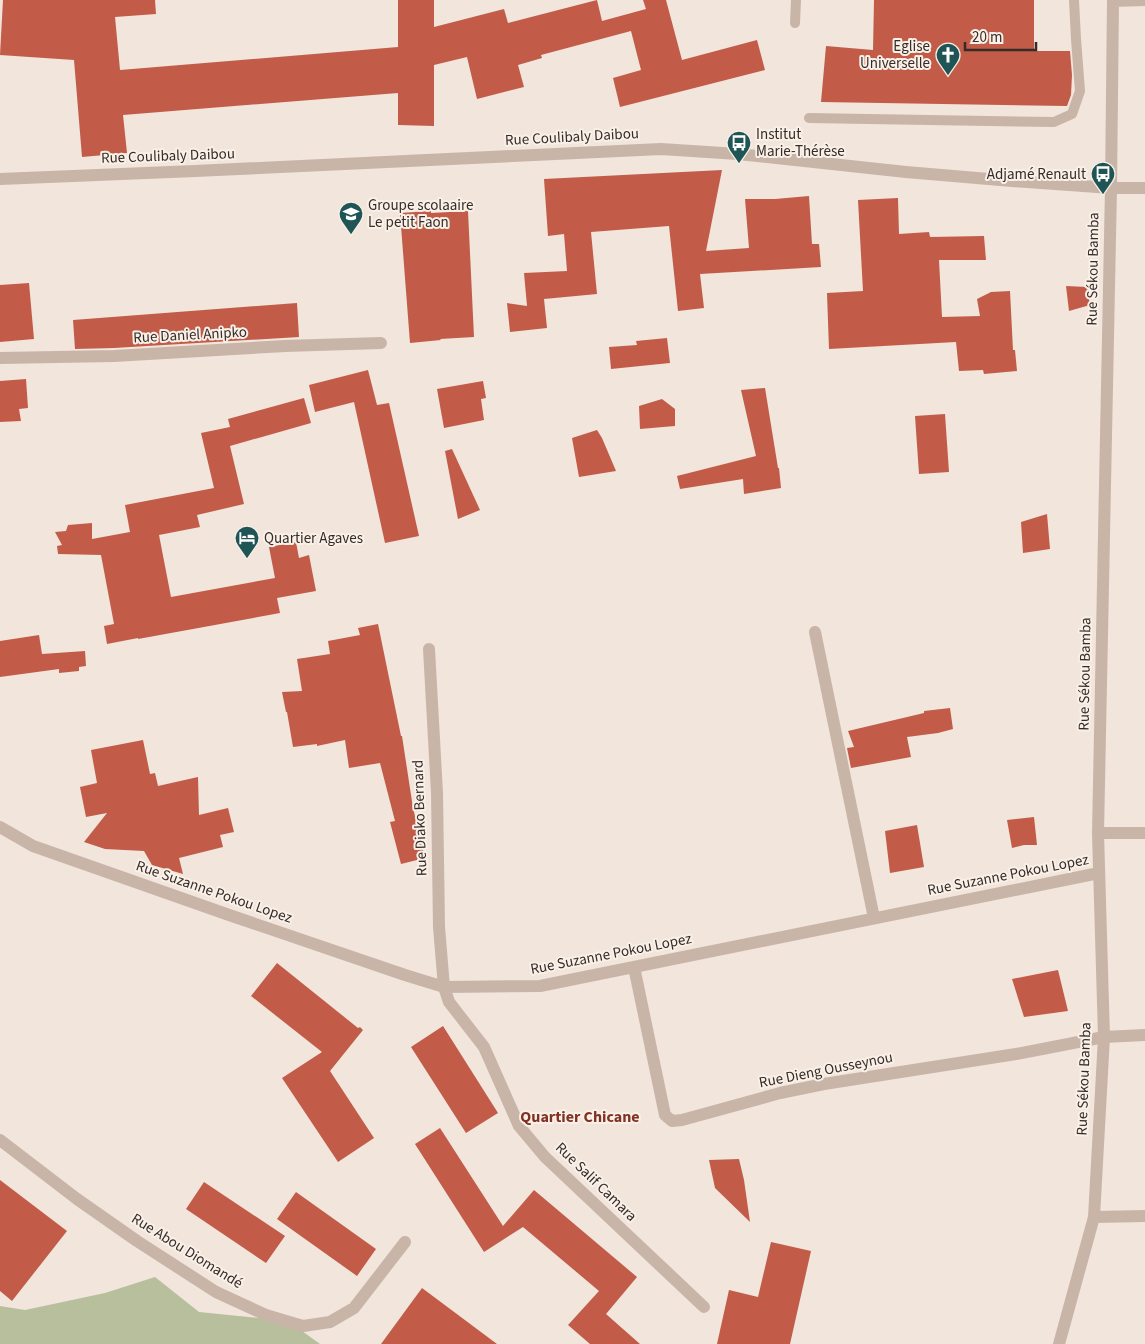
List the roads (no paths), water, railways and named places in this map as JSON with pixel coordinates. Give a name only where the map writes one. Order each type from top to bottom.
[{"type":"street","points":[[1113,0],[1145,0]]},
{"type":"street","name":"Rue Sékou Bamba","points":[[1058,1344],[1094,1217],[1104,1038],[1098,833],[1113,0]]},
{"type":"street","name":"Rue Coulibaly Daibou","points":[[0,179],[661,149],[738,154],[906,172],[1111,188],[1145,188]]},
{"type":"street","name":"Rue Daniel Anipko","points":[[0,358],[114,356],[286,346],[382,343]]},
{"type":"street","points":[[815,632],[874,918]]},
{"type":"street","name":"Rue Diako Bernard","points":[[429,649],[436,793],[439,927],[444,987]]},
{"type":"street","name":"Rue Suzanne Pokou Lopez","points":[[0,827],[33,846],[444,987],[540,986],[1099,873]]},
{"type":"street","points":[[1098,833],[1145,833]]},
{"type":"street","name":"Rue Dieng Ousseynou","points":[[634,967],[665,1115],[672,1121],[682,1120],[780,1093],[824,1084],[1016,1054],[1104,1038],[1145,1035]]},
{"type":"street","name":"Rue Salif Camara","points":[[444,987],[450,1002],[484,1048],[519,1126],[545,1157],[704,1307]]},
{"type":"street","name":"Rue Abou Diomandé","points":[[0,1140],[136,1241],[216,1292],[266,1316],[303,1326],[330,1322],[354,1308],[405,1242]]},
{"type":"street","points":[[1094,1217],[1145,1216]]},
{"type":"lane","points":[[795,23],[796,0]]},
{"type":"lane","points":[[809,118],[1054,122],[1072,114],[1080,91],[1074,0]]},
{"type":"place","name":"Eglise Universelle","points":[[948,76]]},
{"type":"place","name":"Institut Marie-Thérèse","points":[[739,164]]},
{"type":"place","name":"Adjamé Renault","points":[[1103,195]]},
{"type":"place","name":"Groupe scolaaire Le petit Faon","points":[[351,235]]},
{"type":"place","name":"Quartier Agaves","points":[[247,559]]},
{"type":"district","name":"Quartier Chicane","points":[[580,1117]]}]
